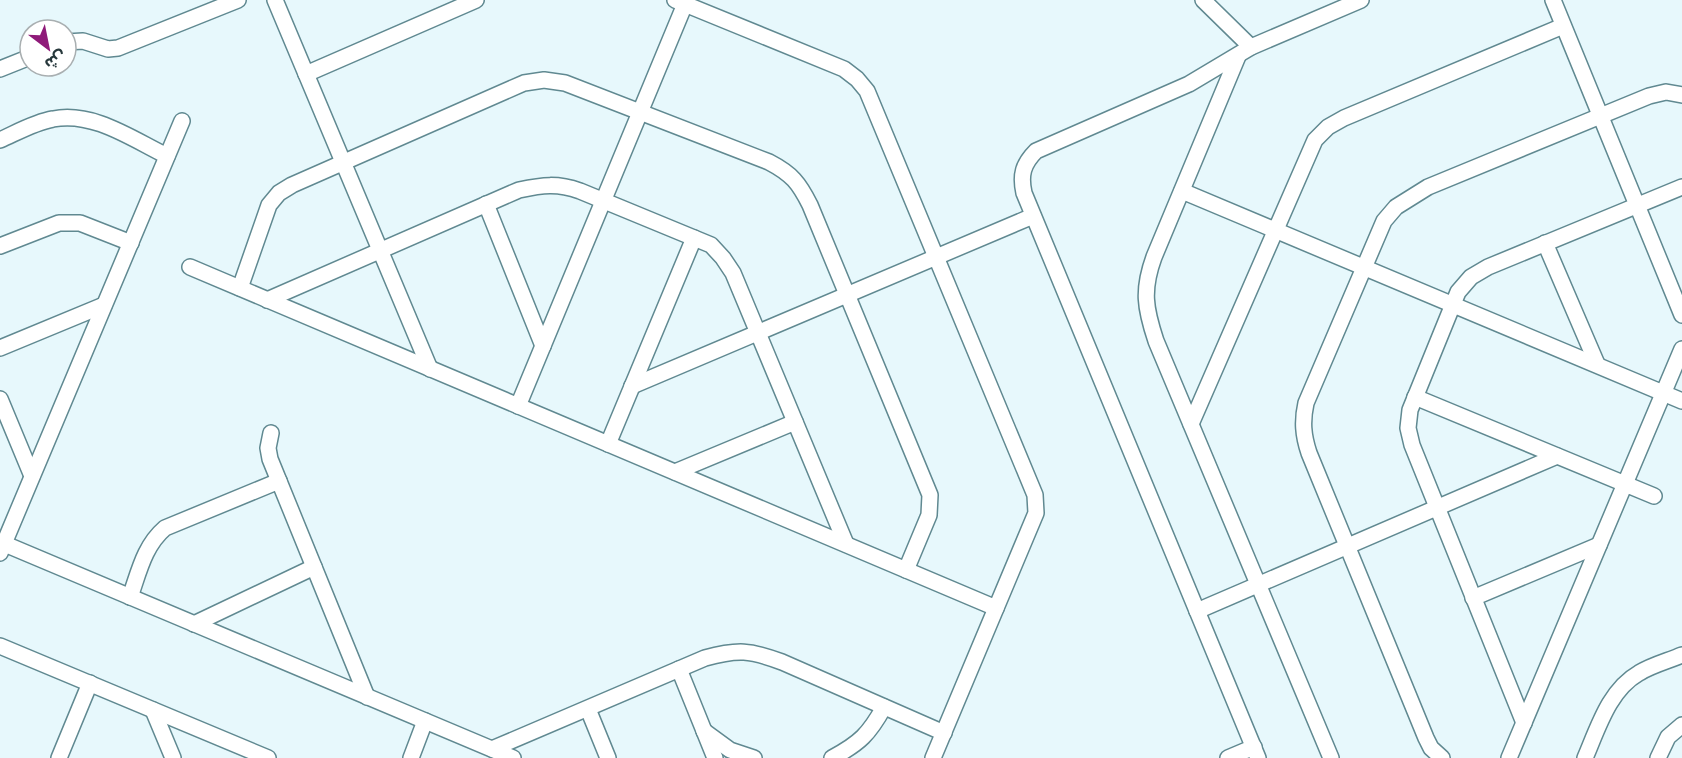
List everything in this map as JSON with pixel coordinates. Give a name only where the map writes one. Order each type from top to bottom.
[{"type":"street","points":[[78,41],[108,49],[118,48],[238,0]]},
{"type":"street","points":[[275,0],[430,369]]},
{"type":"street","points":[[306,74],[476,0]]},
{"type":"street","points":[[1203,0],[1245,51]]},
{"type":"street","points":[[1228,758],[1256,753],[1033,216],[1021,182],[1023,170],[1028,159],[1036,151],[1189,84],[1245,51],[1361,0]]},
{"type":"street","points":[[1553,0],[1682,315]]},
{"type":"street","points":[[518,406],[640,112],[680,2],[844,69],[857,78],[870,98],[1037,504],[1036,513],[933,758]]},
{"type":"street","points":[[1191,424],[1307,156],[1315,140],[1328,126],[1563,26]]},
{"type":"street","points":[[1245,51],[1150,267],[1146,277],[1145,299],[1156,341],[1331,758]]},
{"type":"street","points":[[0,69],[18,62]]},
{"type":"street","points":[[240,288],[269,205],[279,193],[343,162],[524,83],[544,80],[565,83],[770,162],[787,171],[800,185],[810,205],[930,495],[929,515],[906,570]]},
{"type":"street","points":[[1442,758],[1431,748],[1426,738],[1309,453],[1304,437],[1303,420],[1306,403],[1384,221],[1396,207],[1428,187],[1649,96],[1666,92],[1682,95]]},
{"type":"street","points":[[0,140],[51,119],[77,118],[102,124],[167,156]]},
{"type":"street","points":[[182,121],[33,476],[1,546],[130,597],[513,758]]},
{"type":"street","points":[[267,300],[519,190],[541,186],[562,185],[711,245],[733,273],[846,544]]},
{"type":"street","points":[[1524,723],[1412,445],[1408,428],[1410,410],[1452,304],[1458,292],[1471,277],[1488,267],[1682,187]]},
{"type":"street","points":[[1182,191],[1682,400]]},
{"type":"street","points":[[486,204],[543,346]]},
{"type":"street","points":[[632,386],[1033,216]]},
{"type":"street","points":[[0,246],[59,223],[80,223],[131,243]]},
{"type":"street","points":[[608,444],[694,238]]},
{"type":"street","points":[[1545,243],[1597,364]]},
{"type":"street","points":[[190,267],[996,608]]},
{"type":"street","points":[[0,348],[104,305]]},
{"type":"street","points":[[1509,758],[1682,349]]},
{"type":"street","points":[[1415,397],[1653,496]]},
{"type":"street","points":[[0,399],[33,476]]},
{"type":"street","points":[[675,472],[795,422]]},
{"type":"street","points":[[271,432],[268,448],[279,481],[367,697]]},
{"type":"street","points":[[1197,611],[1557,456]]},
{"type":"street","points":[[130,597],[146,550],[154,537],[165,528],[279,481]]},
{"type":"street","points":[[1473,598],[1599,545]]},
{"type":"street","points":[[194,624],[314,567]]},
{"type":"street","points":[[0,646],[268,758]]},
{"type":"street","points":[[492,749],[705,658],[731,651],[757,652],[944,733]]},
{"type":"street","points":[[1585,758],[1608,705],[1621,687],[1637,674],[1682,655]]},
{"type":"street","points":[[679,669],[715,758]]},
{"type":"street","points":[[62,755],[90,683]]},
{"type":"street","points":[[832,758],[854,746],[872,728],[884,706]]},
{"type":"street","points":[[588,709],[608,758]]},
{"type":"street","points":[[153,710],[173,758]]},
{"type":"street","points":[[411,758],[425,721]]},
{"type":"street","points":[[1658,758],[1668,737],[1682,725]]},
{"type":"street","points":[[704,731],[730,750],[754,758]]}]
